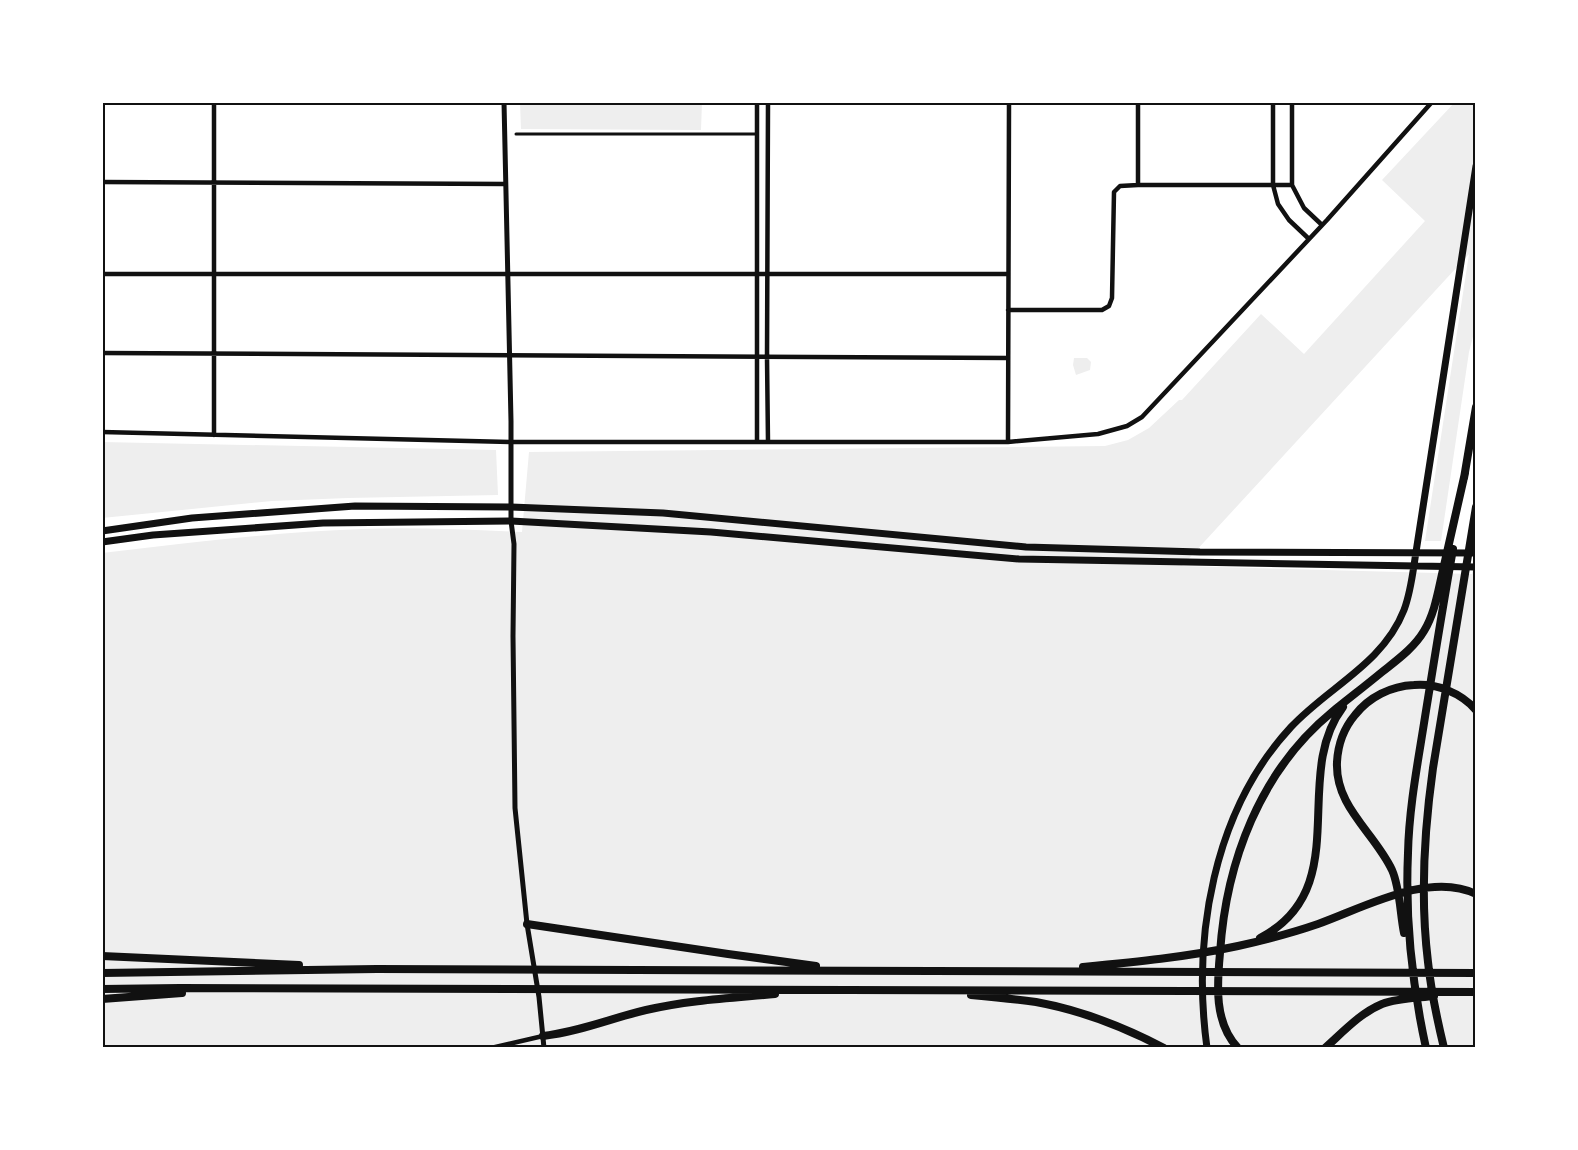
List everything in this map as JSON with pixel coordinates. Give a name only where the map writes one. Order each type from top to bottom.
[{"type":"highway","points":[[1426,1048],[1411,962],[1407,895],[1410,818],[1476,407]]},
{"type":"highway","points":[[1238,1048],[1226,1033],[1220,1013],[1219,975],[1222,930],[1229,888],[1252,817],[1268,786],[1288,756],[1304,738],[1326,717],[1413,646],[1429,623],[1465,472]]},
{"type":"highway","points":[[1444,1048],[1428,961],[1424,852],[1428,810],[1476,507]]},
{"type":"highway","points":[[1411,962],[1402,926],[1395,877],[1384,857],[1348,806],[1339,782],[1337,764],[1341,738],[1360,709],[1379,694],[1395,688],[1410,685],[1434,686],[1465,700],[1476,710]]},
{"type":"highway","points":[[1224,949],[1254,941],[1272,930],[1287,917],[1305,893],[1316,858],[1325,743],[1338,714],[1362,688]]},
{"type":"highway","points":[[1035,971],[1163,959],[1224,949],[1303,929],[1374,902],[1420,889],[1453,887],[1476,894]]},
{"type":"highway","points":[[527,924],[852,971]]},
{"type":"highway","points":[[102,956],[377,969]]},
{"type":"highway","points":[[102,973],[377,969],[1476,973]]},
{"type":"highway","points":[[102,999],[244,988]]},
{"type":"highway","points":[[102,990],[244,988],[1476,992]]},
{"type":"highway","points":[[543,1036],[567,1032],[669,1005],[827,990]]},
{"type":"highway","points":[[920,990],[1014,999],[1047,1005],[1102,1021],[1164,1048]]},
{"type":"highway","points":[[1325,1048],[1360,1017],[1381,1005],[1401,1000],[1476,992]]},
{"type":"highway","points":[[1435,1008],[1449,1048]]},
{"type":"main road","points":[[1207,1048],[1202,976],[1205,934],[1212,890],[1224,844],[1238,810],[1254,778],[1275,746],[1300,718],[1380,650],[1394,631],[1404,610],[1414,567],[1476,166]]},
{"type":"main road","points":[[102,531],[192,518],[355,506],[512,507],[663,513],[1026,547],[1200,552],[1476,552]]},
{"type":"main road","points":[[102,542],[153,535],[323,523],[511,521],[711,532],[1019,558],[1476,567]]},
{"type":"street","points":[[214,102],[214,435]]},
{"type":"street","points":[[504,102],[511,521],[514,544],[515,808],[527,924],[540,997],[544,1048]]},
{"type":"street","points":[[757,102],[757,442]]},
{"type":"street","points":[[768,102],[768,442]]},
{"type":"street","points":[[1008,442],[1009,102]]},
{"type":"street","points":[[1138,102],[1138,185]]},
{"type":"street","points":[[1273,102],[1274,185],[1278,204],[1289,220],[1309,238]]},
{"type":"street","points":[[1292,102],[1292,185],[1304,208],[1322,225]]},
{"type":"street","points":[[102,432],[511,442],[1008,442],[1098,434],[1127,426],[1142,417],[1322,225],[1432,102]]},
{"type":"street","points":[[516,134],[757,134]]},
{"type":"street","points":[[102,182],[506,184]]},
{"type":"street","points":[[1008,310],[1102,310],[1109,306],[1112,298],[1114,192],[1120,186],[1292,185]]},
{"type":"street","points":[[102,274],[1008,274]]},
{"type":"street","points":[[102,353],[1008,358]]},
{"type":"street","points":[[491,1048],[543,1036]]},
{"type":"shaded area","points":[[520,102],[702,102],[701,130],[521,129]]},
{"type":"shaded area","points":[[1455,102],[1476,102],[1476,325],[1469,352],[1441,541],[1425,541],[1469,254],[1182,566],[1472,574],[1476,552],[1476,1048],[102,1048],[102,553],[232,538],[329,530],[402,528],[522,532],[529,452],[1105,446],[1128,440],[1149,428],[1179,400],[1182,400],[1261,314],[1304,354],[1425,221],[1382,180]]},
{"type":"shaded area","points":[[1074,358],[1087,358],[1091,362],[1090,370],[1076,375],[1073,365]]},
{"type":"shaded area","points":[[102,442],[496,450],[498,495],[272,501],[102,518]]}]
